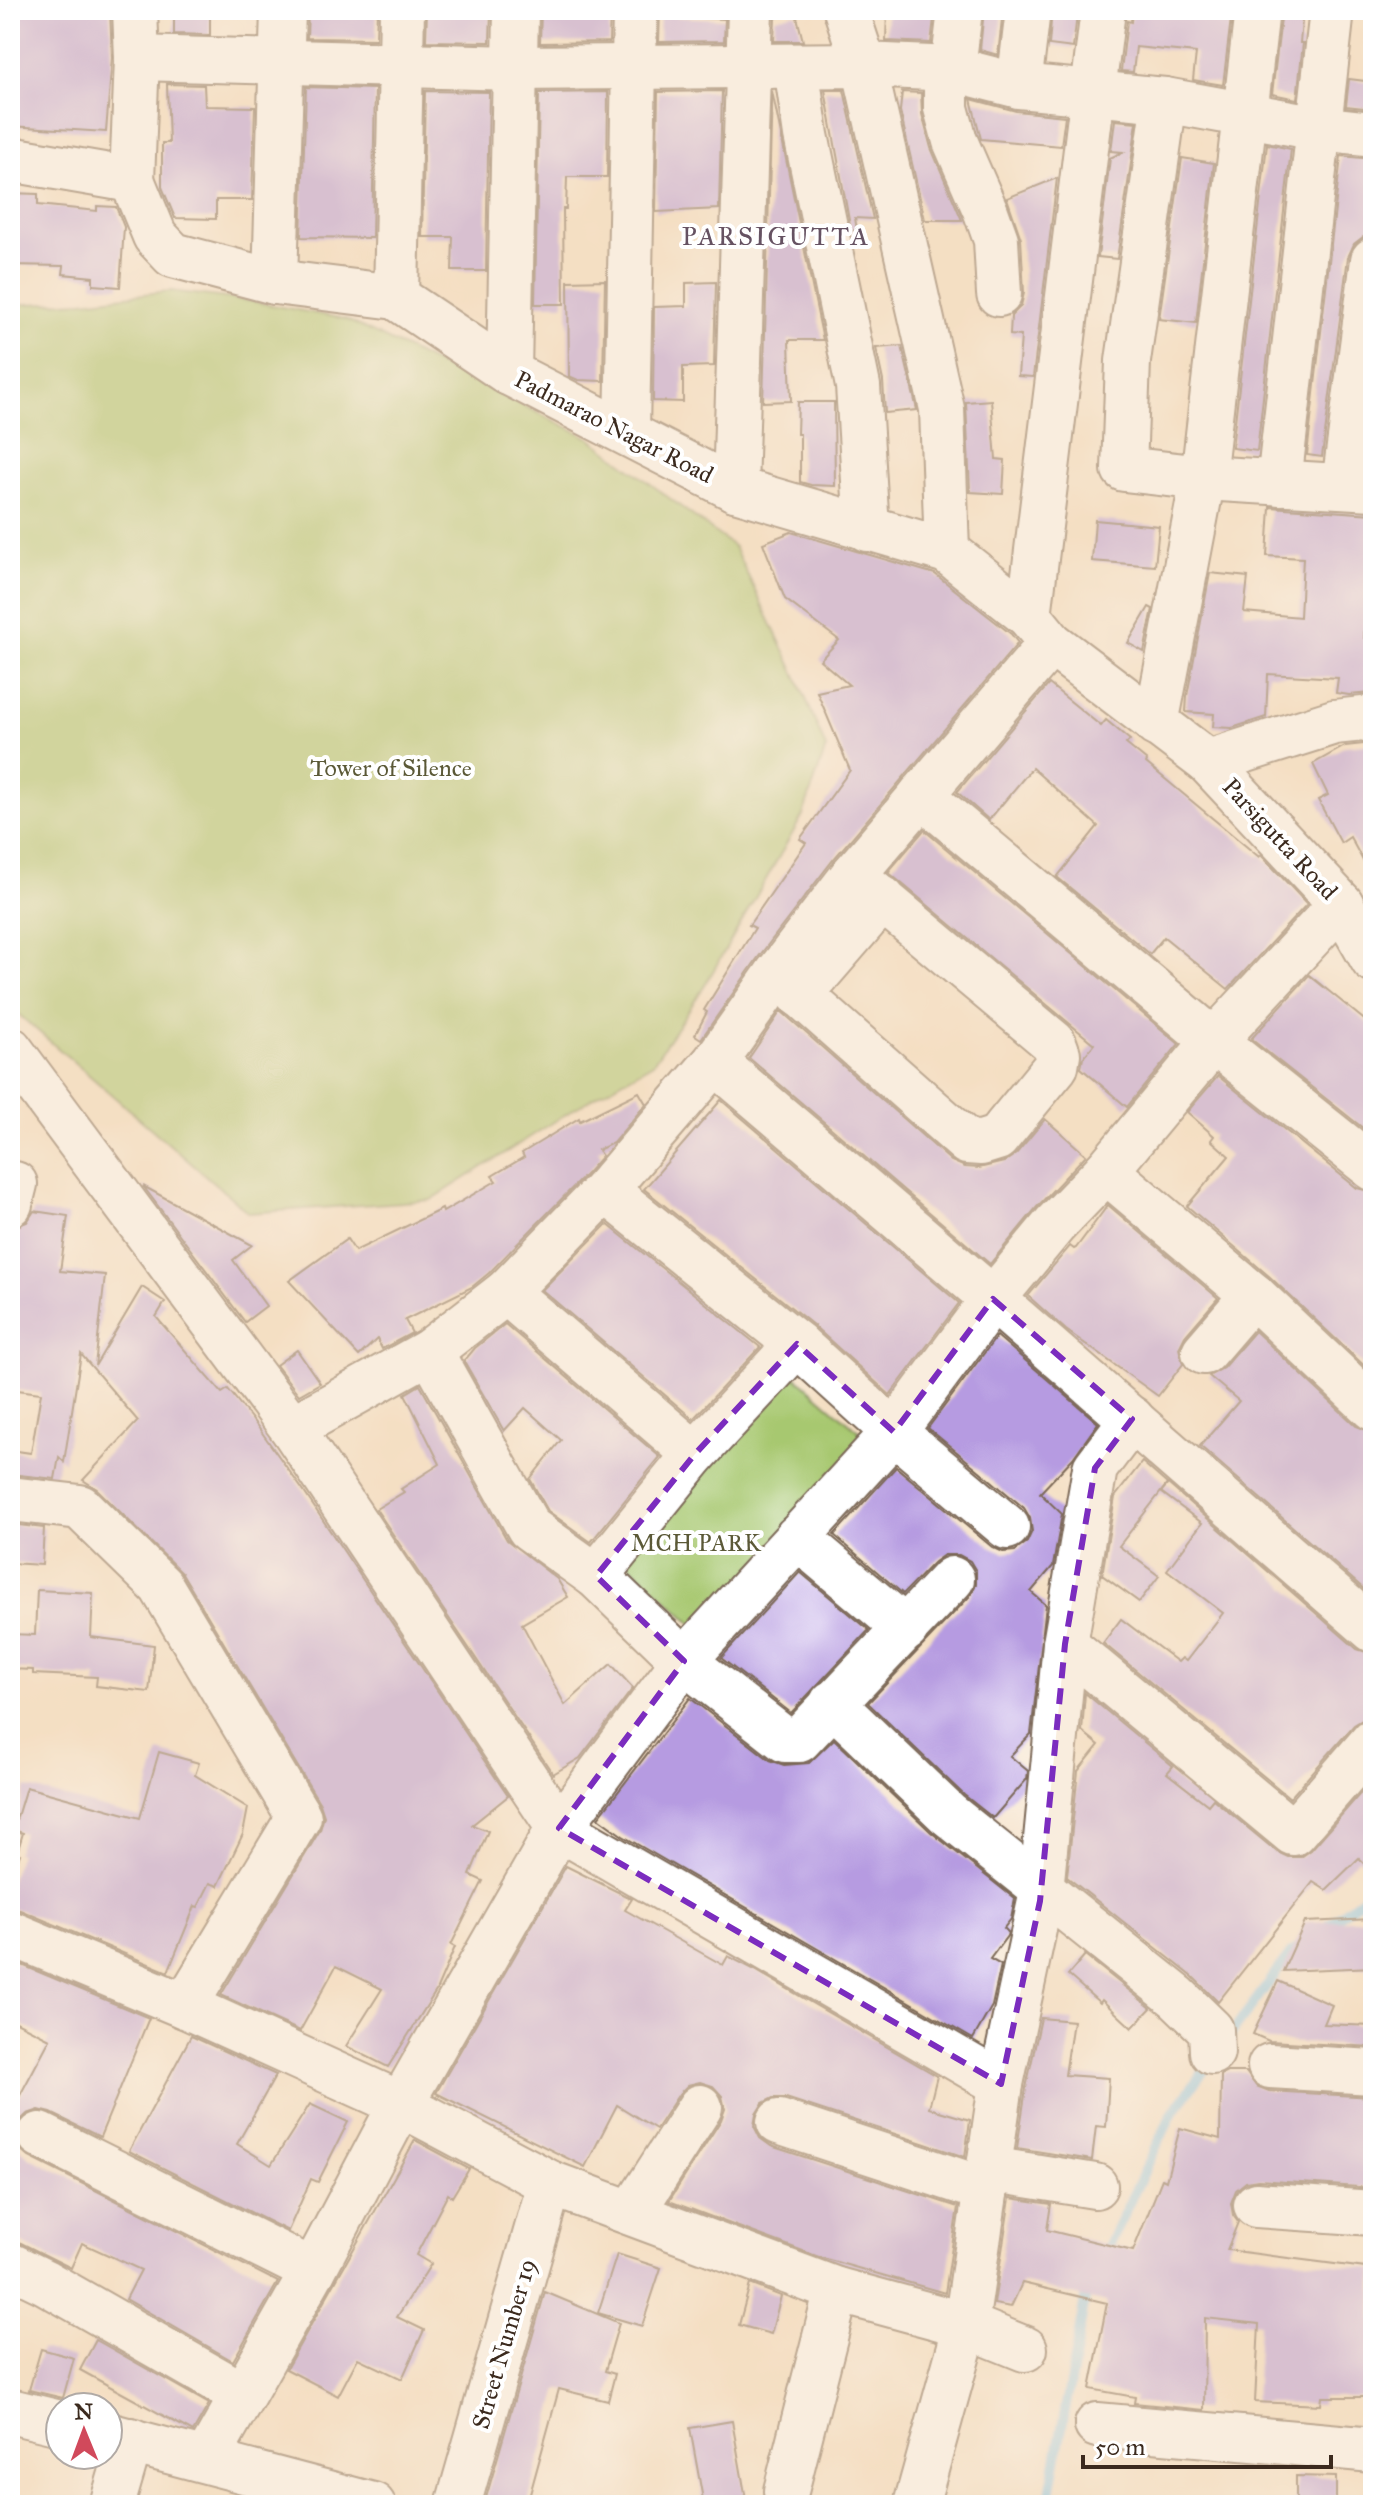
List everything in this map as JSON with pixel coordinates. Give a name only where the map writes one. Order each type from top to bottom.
[{"type":"street","points":[[10,159],[132,180],[137,58],[135,10]]},
{"type":"street","points":[[275,282],[283,10]]},
{"type":"street","points":[[396,297],[402,10]]},
{"type":"street","points":[[509,373],[516,10]]},
{"type":"street","points":[[627,432],[635,10]]},
{"type":"street","points":[[735,489],[750,10]]},
{"type":"street","points":[[846,10],[864,65],[942,409],[947,551]]},
{"type":"street","points":[[960,10],[953,69],[946,89],[946,108],[955,141],[996,240],[999,294]]},
{"type":"street","points":[[1019,86],[1028,10]]},
{"type":"street","points":[[292,1428],[430,1351],[506,1292],[605,1190],[715,1062],[788,984],[868,887],[921,795],[1040,629],[1092,93],[1103,10]]},
{"type":"street","points":[[1156,724],[1203,478],[1257,10]]},
{"type":"street","points":[[1279,483],[1332,10]]},
{"type":"street","points":[[137,58],[515,68],[864,65],[953,69],[1019,86],[1165,100],[1318,128],[1373,134]]},
{"type":"street","points":[[796,66],[806,135],[858,386],[867,529]]},
{"type":"street","points":[[1165,100],[1128,361],[1124,469],[1203,478],[1359,486],[1373,260]]},
{"type":"street","points":[[747,140],[806,135]]},
{"type":"street","name":"Padmarao Nagar Road","points":[[132,180],[155,236],[173,255],[275,282],[396,297],[509,373],[735,489],[947,551],[1156,724],[1208,762]]},
{"type":"street","points":[[1208,762],[1334,722],[1373,718]]},
{"type":"street","name":"Parsigutta Road","points":[[1208,762],[1341,904],[1373,960]]},
{"type":"street","points":[[921,795],[1214,1041],[1373,1168]]},
{"type":"street","points":[[788,984],[967,1142],[981,1143],[997,1138],[1056,1066],[1058,1054],[1054,1043],[868,887]]},
{"type":"street","points":[[206,2460],[313,2271],[401,2104],[559,1828],[684,1661],[894,1432],[993,1299],[1055,1224],[1106,1171],[1214,1041],[1341,904]]},
{"type":"street","points":[[10,1049],[292,1428],[559,1828],[1001,2084]]},
{"type":"street","points":[[715,1062],[1373,1630]]},
{"type":"street","points":[[1106,1171],[1253,1295],[1373,1408]]},
{"type":"street","points":[[605,1190],[797,1344],[894,1432],[1007,1527]]},
{"type":"street","points":[[506,1292],[695,1454]]},
{"type":"street","points":[[1204,1352],[1253,1295]]},
{"type":"street","points":[[596,1576],[695,1454],[797,1344]]},
{"type":"street","points":[[430,1351],[529,1528],[596,1576],[684,1661],[785,1740],[799,1740],[952,1579]]},
{"type":"street","points":[[916,2505],[966,2325],[1001,2084],[1040,1890],[1065,1644],[1095,1468],[1132,1419]]},
{"type":"street","points":[[10,1499],[80,1507],[161,1586],[299,1817],[185,2006]]},
{"type":"street","points":[[797,1537],[906,1629]]},
{"type":"street","points":[[1065,1644],[1293,1833],[1373,1741]]},
{"type":"street","points":[[832,1703],[948,1814],[1177,1997],[1211,2030],[1212,2052]]},
{"type":"street","points":[[10,1933],[185,2006],[401,2104],[550,2183],[837,2290],[966,2325],[1025,2349]]},
{"type":"street","points":[[1270,2066],[1373,2072]]},
{"type":"street","points":[[632,2213],[700,2107]]},
{"type":"street","points":[[779,2122],[987,2180],[1095,2186]]},
{"type":"street","points":[[40,2135],[313,2271]]},
{"type":"street","name":"Street Number 19","points":[[458,2505],[550,2183]]},
{"type":"street","points":[[1256,2205],[1373,2213]]},
{"type":"street","points":[[10,2265],[241,2394]]},
{"type":"street","points":[[786,2491],[837,2290]]},
{"type":"street","points":[[10,2411],[44,2419]]},
{"type":"street","points":[[1097,2425],[1373,2450]]},
{"type":"street","points":[[124,2439],[373,2505]]},
{"type":"street","points":[[112,2505],[116,2471]]},
{"type":"highlighted area","points":[[993,1299],[1132,1419],[1095,1468],[1065,1644],[1040,1901],[1001,2084],[559,1828],[684,1661],[596,1576],[695,1454],[797,1344],[894,1432]]},
{"type":"green space","name":"Tower of Silence","points":[[170,291],[250,301],[345,319],[590,438],[734,547],[797,677],[826,748],[803,815],[704,987],[653,1063],[431,1200],[249,1213],[10,1007],[10,305]]},
{"type":"green space","name":"MCH PARK","points":[[783,1366],[875,1445],[698,1629],[609,1546]]},
{"type":"building","points":[[10,10],[110,10],[112,58],[106,132],[10,126]]},
{"type":"building","points":[[174,10],[210,10],[210,35],[174,34]]},
{"type":"building","points":[[308,10],[377,10],[376,39],[307,38]]},
{"type":"building","points":[[427,10],[491,10],[490,42],[426,41]]},
{"type":"building","points":[[541,10],[610,10],[609,42],[540,43]]},
{"type":"building","points":[[660,10],[675,10],[675,17],[725,19],[724,41],[659,42]]},
{"type":"building","points":[[887,10],[935,10],[931,43],[886,41]]},
{"type":"building","points":[[984,10],[1003,10],[998,55],[980,50]]},
{"type":"building","points":[[1052,10],[1074,10],[1073,14],[1077,15],[1073,48],[1049,45]]},
{"type":"building","points":[[1132,10],[1232,10],[1223,85],[1193,80],[1196,53],[1136,47],[1133,72],[1121,71],[1127,21],[1131,22]]},
{"type":"building","points":[[1282,10],[1303,10],[1297,99],[1272,94]]},
{"type":"building","points":[[796,13],[803,41],[774,41],[775,18]]},
{"type":"building","points":[[1349,79],[1373,82],[1373,109],[1346,106]]},
{"type":"building","points":[[167,84],[204,85],[205,106],[255,107],[252,200],[216,200],[216,219],[175,218],[162,187],[162,143],[169,143]]},
{"type":"building","points":[[306,87],[375,89],[372,238],[301,237]]},
{"type":"building","points":[[825,90],[844,90],[873,219],[855,218],[857,230],[851,231]]},
{"type":"building","points":[[425,91],[489,92],[486,271],[452,271],[453,237],[422,237]]},
{"type":"building","points":[[722,91],[719,209],[656,212],[658,92]]},
{"type":"building","points":[[772,91],[823,340],[789,340],[791,401],[763,402]]},
{"type":"building","points":[[608,92],[607,177],[567,177],[566,209],[563,209],[564,304],[535,304],[539,93]]},
{"type":"building","points":[[902,92],[921,93],[922,114],[931,148],[962,220],[925,220],[900,111]]},
{"type":"building","points":[[971,99],[1016,111],[1065,116],[1061,146],[981,139]]},
{"type":"building","points":[[1115,120],[1137,122],[1117,259],[1098,257],[1110,158],[1123,152],[1111,151]]},
{"type":"building","points":[[1267,144],[1291,149],[1257,451],[1232,448]]},
{"type":"building","points":[[1341,156],[1373,159],[1373,236],[1363,237],[1354,244],[1348,257],[1322,457],[1307,455]]},
{"type":"building","points":[[1182,158],[1214,163],[1196,323],[1159,319]]},
{"type":"building","points":[[1057,178],[1033,377],[1018,376],[1021,336],[1010,335],[1011,316],[1021,306],[1024,293],[1021,239],[1007,198]]},
{"type":"building","points":[[10,193],[38,194],[38,205],[97,211],[97,206],[116,207],[124,227],[120,287],[93,285],[93,277],[63,274],[64,266],[10,265]]},
{"type":"building","points":[[605,280],[603,381],[578,380],[569,376],[568,281]]},
{"type":"building","points":[[716,282],[714,366],[683,367],[683,402],[653,401],[654,307],[686,306],[686,283]]},
{"type":"building","points":[[902,346],[917,410],[885,413],[883,381],[876,348]]},
{"type":"building","points":[[991,400],[996,459],[1005,460],[1003,494],[970,492],[966,402]]},
{"type":"building","points":[[798,402],[834,402],[835,486],[800,482]]},
{"type":"building","points":[[1270,507],[1373,514],[1373,567],[1367,567],[1364,638],[1373,639],[1371,693],[1336,693],[1338,678],[1268,674],[1266,717],[1232,728],[1213,727],[1214,714],[1186,712],[1210,573],[1248,577],[1244,612],[1300,617],[1303,558],[1267,556]]},
{"type":"building","points":[[1095,520],[1159,526],[1155,566],[1092,561]]},
{"type":"building","points":[[791,532],[935,574],[1011,634],[1018,643],[833,860],[757,959],[701,1039],[695,1035],[707,1012],[704,1010],[755,928],[749,925],[806,843],[800,839],[850,770],[817,692],[849,685],[820,660],[839,640],[785,599],[763,543]]},
{"type":"building","points":[[1149,607],[1153,609],[1144,652],[1128,643]]},
{"type":"building","points":[[1049,684],[1101,726],[1106,720],[1130,740],[1126,744],[1146,763],[1259,857],[1261,855],[1307,904],[1228,989],[1164,937],[1150,954],[1057,877],[1098,826],[1032,768],[989,820],[957,792]]},
{"type":"building","points":[[1373,743],[1373,879],[1350,837],[1341,843],[1318,800],[1328,795],[1313,764],[1345,746]]},
{"type":"building","points":[[924,830],[1179,1044],[1127,1107],[1081,1068],[1083,1058],[1094,1044],[888,872]]},
{"type":"building","points":[[1309,975],[1373,1027],[1373,1136],[1251,1039]]},
{"type":"building","points":[[781,1011],[951,1161],[965,1167],[979,1168],[1004,1162],[1016,1154],[1045,1119],[1086,1155],[1037,1207],[990,1264],[749,1058]]},
{"type":"building","points":[[1218,1076],[1357,1188],[1373,1192],[1373,1374],[1270,1277],[1187,1206],[1229,1156],[1211,1140],[1214,1136],[1187,1112]]},
{"type":"building","points":[[639,1092],[646,1104],[613,1143],[598,1150],[602,1156],[587,1173],[472,1287],[405,1320],[412,1333],[382,1349],[377,1339],[359,1356],[289,1281],[347,1239],[355,1251],[442,1209],[443,1212],[496,1181],[492,1176],[524,1157],[522,1153],[579,1118],[580,1121]]},
{"type":"building","points":[[721,1100],[959,1303],[890,1395],[813,1325],[644,1189]]},
{"type":"building","points":[[143,1186],[252,1245],[233,1260],[266,1306],[245,1322]]},
{"type":"building","points":[[1108,1205],[1218,1298],[1185,1336],[1179,1348],[1183,1364],[1158,1396],[1066,1330],[1028,1296],[1070,1246],[1076,1248]]},
{"type":"building","points":[[34,1211],[68,1216],[60,1271],[105,1275],[95,1366],[142,1287],[165,1302],[156,1317],[222,1393],[228,1389],[258,1427],[508,1796],[472,1825],[488,1831],[470,1875],[483,1881],[451,1945],[455,1947],[436,1991],[388,2067],[346,2046],[382,1989],[336,1966],[300,2031],[221,1995],[320,1830],[324,1816],[320,1804],[182,1573],[97,1489],[83,1480],[138,1421],[81,1354],[64,1462],[59,1457],[55,1479],[10,1474],[10,1450],[31,1453],[41,1393],[10,1389],[10,1233],[11,1228],[27,1222]]},
{"type":"building","points":[[607,1224],[760,1347],[693,1419],[542,1290]]},
{"type":"building","points":[[505,1324],[660,1457],[591,1542],[548,1511],[530,1479],[561,1440],[525,1408],[504,1431],[464,1361]]},
{"type":"building","points":[[1255,1331],[1356,1426],[1373,1432],[1373,1597],[1200,1446],[1239,1401],[1209,1376],[1223,1368]]},
{"type":"building","points":[[997,1336],[1098,1423],[1073,1458],[1040,1493],[1062,1514],[1053,1566],[1031,1592],[1046,1605],[1031,1734],[1010,1756],[1028,1771],[1027,1779],[993,1818],[964,1795],[868,1703],[970,1596],[976,1584],[976,1571],[970,1561],[959,1555],[944,1555],[903,1594],[834,1535],[896,1467],[992,1547],[1003,1552],[1015,1551],[1027,1542],[1032,1531],[1024,1508],[928,1428]]},
{"type":"building","points":[[297,1350],[320,1383],[299,1395],[276,1365]]},
{"type":"building","points":[[420,1385],[507,1540],[557,1579],[568,1597],[522,1624],[565,1705],[611,1664],[633,1688],[580,1758],[553,1774],[376,1509],[440,1464],[405,1394]]},
{"type":"building","points":[[1142,1462],[1167,1484],[1119,1546],[1159,1576],[1139,1602],[1102,1575],[1115,1497]]},
{"type":"building","points":[[1168,1484],[1357,1649],[1373,1654],[1373,1709],[1354,1725],[1290,1798],[1103,1643],[1121,1619],[1178,1662],[1182,1658],[1186,1661],[1223,1613],[1167,1570],[1202,1523],[1161,1492]]},
{"type":"building","points":[[10,1524],[44,1528],[42,1565],[10,1563]]},
{"type":"building","points":[[800,1572],[869,1630],[791,1713],[721,1658]]},
{"type":"building","points":[[37,1590],[93,1593],[91,1637],[154,1645],[149,1692],[96,1686],[97,1677],[33,1674],[33,1670],[10,1669],[10,1634],[35,1635]]},
{"type":"building","points":[[1085,1693],[1173,1766],[1167,1773],[1208,1805],[1213,1799],[1277,1852],[1288,1857],[1301,1857],[1311,1850],[1365,1788],[1373,1796],[1373,1871],[1359,1858],[1326,1890],[1313,1882],[1218,2002],[1193,1977],[1067,1877],[1078,1771],[1099,1745],[1082,1731]]},
{"type":"building","points":[[690,1698],[770,1760],[784,1765],[809,1763],[834,1739],[931,1832],[1015,1899],[1011,1919],[1004,1928],[1007,1936],[990,1959],[1001,1965],[992,2006],[973,2039],[623,1836],[598,1818]]},
{"type":"building","points":[[159,1752],[199,1763],[195,1775],[248,1808],[243,1834],[218,1886],[210,1883],[198,1907],[195,1906],[168,1972],[20,1910],[10,1909],[10,1881],[20,1854],[17,1853],[23,1833],[13,1830],[26,1787],[140,1818]]},
{"type":"building","points":[[566,1866],[632,1899],[625,1910],[723,1965],[728,1956],[755,1970],[937,2076],[929,2108],[970,2120],[965,2157],[786,2098],[773,2098],[763,2103],[756,2114],[754,2126],[760,2138],[771,2146],[958,2207],[945,2293],[819,2257],[669,2201],[721,2120],[725,2109],[722,2096],[713,2086],[700,2082],[688,2085],[656,2129],[617,2105],[585,2167],[436,2093]]},
{"type":"building","points":[[1373,1919],[1373,1967],[1283,1971],[1305,1922]]},
{"type":"building","points":[[1085,1955],[1151,2008],[1132,2028],[1102,2000],[1100,2003],[1068,1975]]},
{"type":"building","points":[[10,1960],[149,2018],[100,2137],[39,2110],[27,2114],[18,2123],[15,2137],[20,2149],[29,2157],[278,2282],[233,2361],[126,2299],[141,2270],[82,2243],[71,2268],[10,2240],[10,2114],[50,2039],[10,2019]]},
{"type":"building","points":[[1278,1981],[1332,2005],[1324,2024],[1373,2026],[1373,2047],[1269,2041],[1253,2034]]},
{"type":"building","points":[[1041,2018],[1073,2021],[1065,2075],[1109,2078],[1106,2127],[1096,2126],[1092,2160],[1017,2148]]},
{"type":"building","points":[[191,2036],[276,2075],[237,2144],[271,2165],[310,2104],[348,2122],[318,2182],[311,2179],[288,2231],[129,2151]]},
{"type":"building","points":[[1246,2072],[1256,2086],[1269,2091],[1373,2097],[1373,2188],[1258,2180],[1246,2182],[1236,2190],[1231,2203],[1238,2222],[1227,2250],[1373,2269],[1373,2397],[1322,2397],[1321,2405],[1255,2402],[1259,2324],[1205,2318],[1204,2410],[1134,2403],[1135,2397],[1090,2389],[1107,2303],[1022,2283],[1011,2307],[994,2304],[1010,2198],[1051,2204],[1047,2230],[1133,2251],[1162,2179],[1166,2181],[1180,2128],[1220,2139],[1221,2075]]},
{"type":"building","points":[[415,2140],[469,2169],[452,2197],[448,2194],[416,2255],[431,2264],[397,2317],[424,2330],[402,2379],[358,2358],[338,2396],[286,2369]]},
{"type":"building","points":[[617,2254],[661,2268],[642,2326],[598,2313]]},
{"type":"building","points":[[750,2284],[781,2296],[771,2334],[739,2325]]},
{"type":"building","points":[[545,2292],[619,2323],[605,2371],[615,2374],[608,2401],[559,2389],[527,2505],[484,2505]]},
{"type":"building","points":[[96,2340],[209,2404],[193,2432],[124,2394],[124,2391],[118,2391],[80,2370]]},
{"type":"building","points":[[41,2349],[74,2358],[65,2391],[44,2391],[44,2394],[29,2390]]},
{"type":"building","points":[[732,2421],[747,2505],[704,2505],[690,2428]]},
{"type":"building","points":[[1296,2476],[1336,2477],[1336,2505],[1296,2505]]},
{"type":"waterway","points":[[1324,1928],[1373,1890]]},
{"type":"waterway","points":[[1225,2042],[1291,1953],[1298,1948]]},
{"type":"waterway","points":[[1103,2257],[1172,2114],[1211,2061]]},
{"type":"waterway","points":[[1048,2505],[1086,2294],[1090,2286]]},
{"type":"district","name":"PARSIGUTTA","points":[[776,236]]}]
